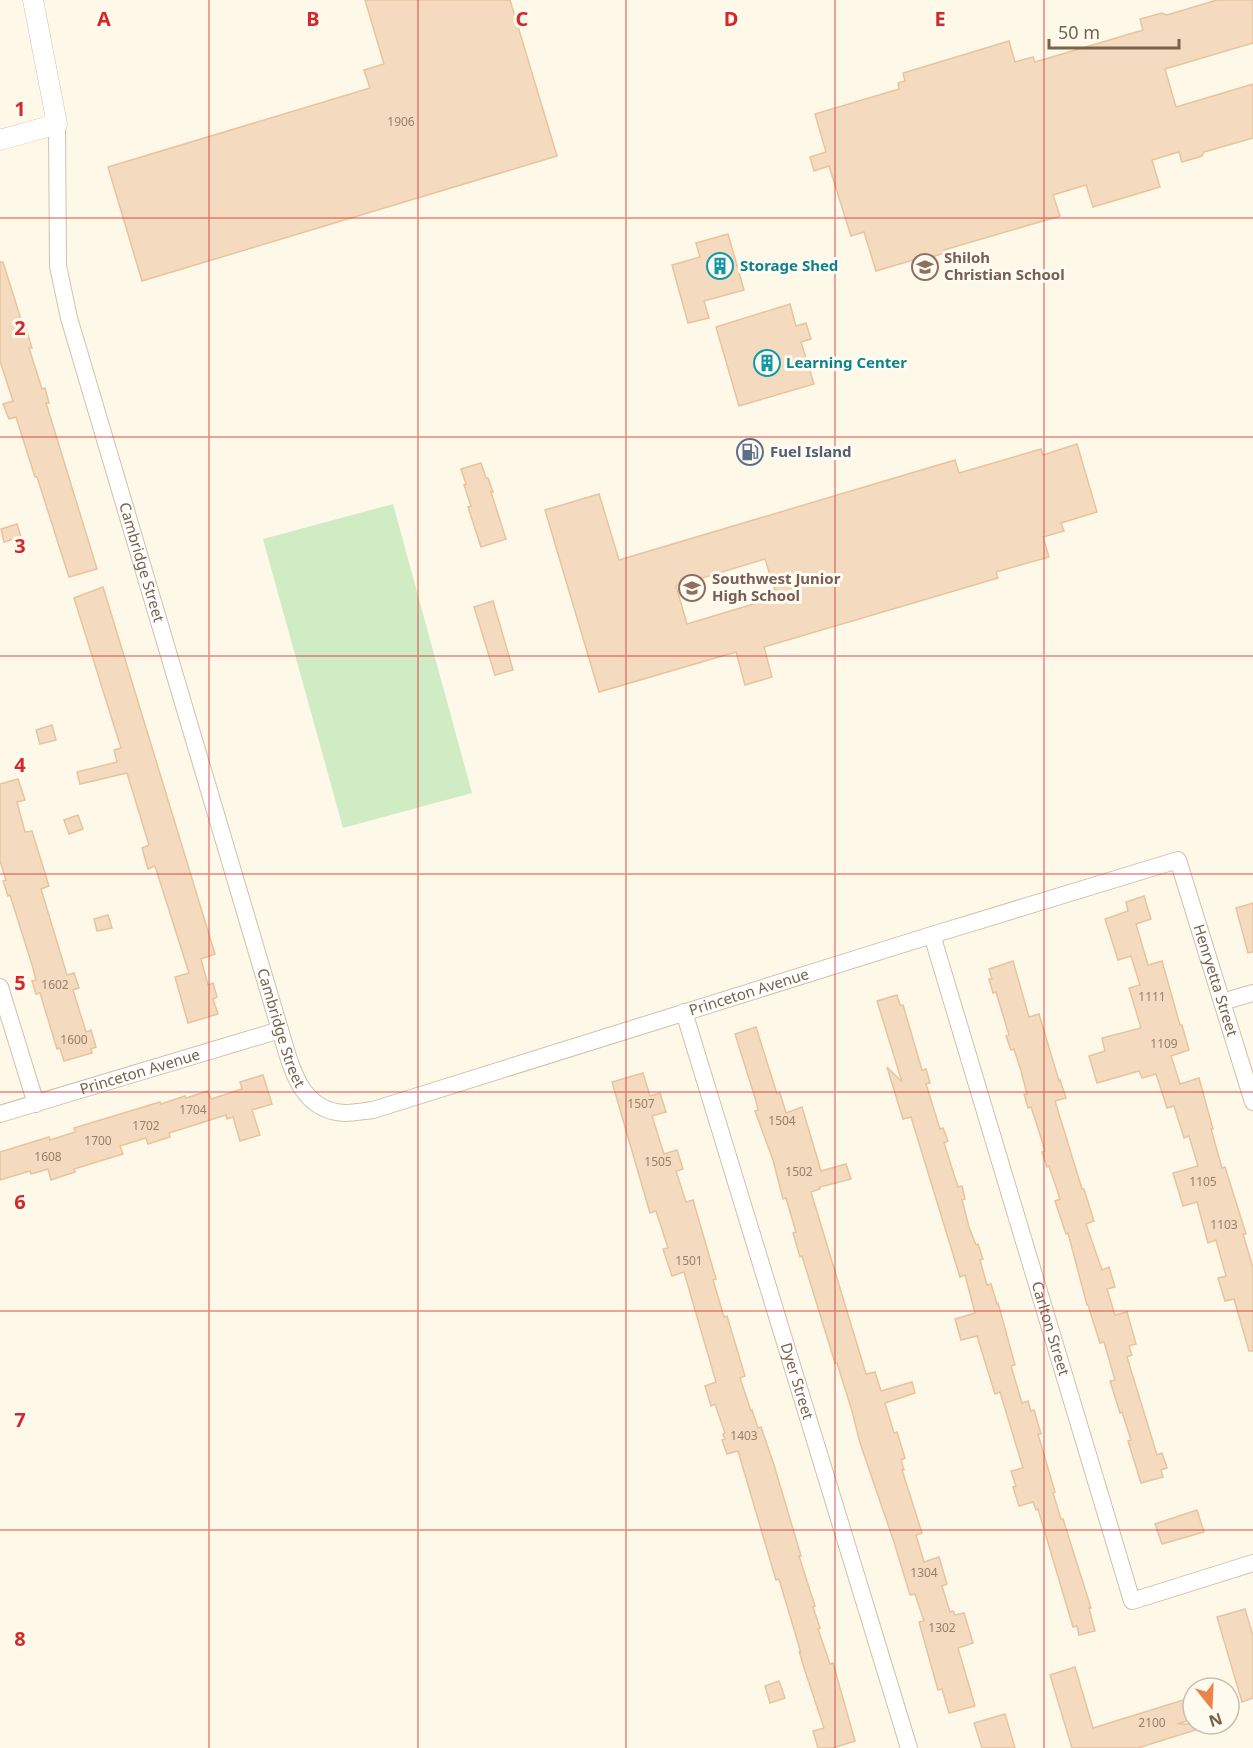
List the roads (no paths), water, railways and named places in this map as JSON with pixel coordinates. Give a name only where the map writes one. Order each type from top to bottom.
[{"type":"street","name":"Cambridge Street","points":[[33,0],[57,124],[58,266],[69,318],[280,1030],[294,1074],[305,1094],[320,1107]]},
{"type":"street","points":[[0,140],[57,124]]},
{"type":"street","name":"Princeton Avenue","points":[[320,1107],[344,1113],[373,1110],[1178,860]]},
{"type":"street","name":"Henryetta Street","points":[[1178,860],[1253,1102]]},
{"type":"street","name":"Carlton Street","points":[[932,935],[1132,1601],[1253,1563]]},
{"type":"street","points":[[0,987],[36,1104]]},
{"type":"street","points":[[1222,1002],[1253,993]]},
{"type":"street","name":"Dyer Street","points":[[684,1012],[909,1748]]},
{"type":"street","name":"Princeton Avenue","points":[[0,1114],[280,1030]]},
{"type":"place","name":"Storage Shed","points":[[720,266]]},
{"type":"place","name":"Shiloh Christian School","points":[[925,267]]},
{"type":"place","name":"Learning Center","points":[[767,363]]},
{"type":"place","name":"Fuel Island","points":[[750,452]]},
{"type":"place","name":"Southwest Junior High School","points":[[692,588]]}]
